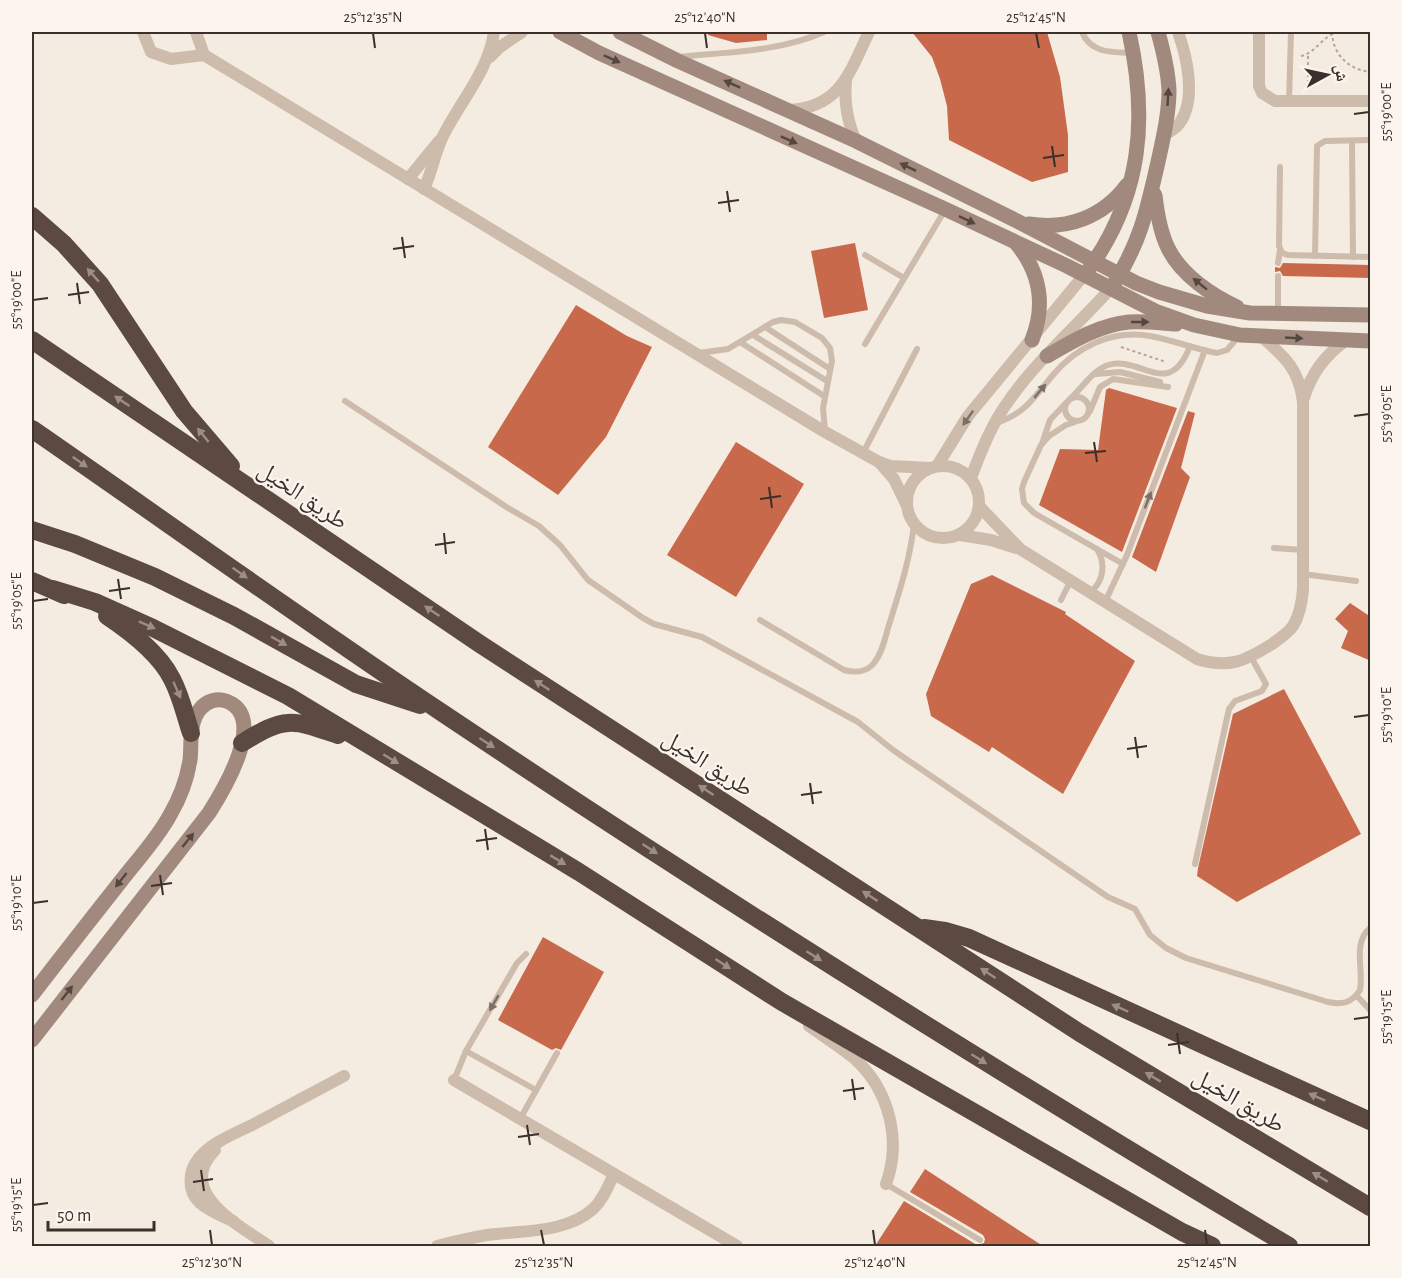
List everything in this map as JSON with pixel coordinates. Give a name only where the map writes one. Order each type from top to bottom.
[{"type":"highway","points":[[32,216],[64,244],[100,284],[184,411],[216,451],[257,493]]},
{"type":"highway","name":"طريق الخيل","points":[[32,340],[480,644],[1080,1033],[1371,1207]]},
{"type":"highway","points":[[32,429],[438,711],[796,945],[1067,1114],[1289,1246]]},
{"type":"highway","points":[[32,530],[115,560],[195,596],[357,684],[438,711]]},
{"type":"highway","points":[[32,581],[104,606],[193,647],[288,696],[579,872],[782,1002],[1182,1232],[1212,1246]]},
{"type":"highway","points":[[53,589],[117,623],[158,659],[171,676],[181,699],[191,733]]},
{"type":"highway","points":[[242,743],[266,728],[290,722],[307,724],[346,738],[360,740]]},
{"type":"highway","points":[[919,928],[945,931],[969,938],[1371,1121]]},
{"type":"street","points":[[143,32],[151,52],[171,59],[204,55],[825,432],[879,462],[899,467],[952,466],[959,469],[971,478],[978,492],[979,506],[973,523],[960,535]]},
{"type":"street","points":[[196,32],[204,55]]},
{"type":"street","points":[[487,60],[494,32]]},
{"type":"street","points":[[424,189],[442,138],[487,60],[500,47],[522,32]]},
{"type":"street","points":[[560,32],[609,58],[945,210],[1155,311],[1194,325],[1240,335],[1371,341]]},
{"type":"street","points":[[621,32],[856,141],[1144,286],[1183,300],[1250,313],[1371,315]]},
{"type":"street","points":[[790,110],[812,107],[840,88],[869,32]]},
{"type":"street","points":[[908,507],[907,499],[912,483],[924,471],[934,467],[968,416],[1095,261],[1119,215],[1134,176],[1139,135],[1140,99],[1129,32]]},
{"type":"street","points":[[971,478],[994,424],[1015,392],[1110,289],[1120,274],[1143,225],[1164,135],[1169,91],[1164,53],[1158,32]]},
{"type":"street","points":[[1164,135],[1179,124],[1187,107],[1189,93],[1186,65],[1178,32]]},
{"type":"street","points":[[1259,32],[1259,86],[1268,98],[1275,101],[1371,101]]},
{"type":"street","points":[[846,80],[845,105],[856,141]]},
{"type":"street","points":[[408,179],[422,159],[442,138]]},
{"type":"street","points":[[1017,221],[1053,226],[1088,218],[1114,200],[1134,176]]},
{"type":"street","points":[[1155,176],[1159,221],[1169,250],[1205,288],[1250,313]]},
{"type":"street","points":[[1016,243],[1031,265],[1039,289],[1039,315],[1032,340]]},
{"type":"street","points":[[1047,356],[1081,337],[1113,325],[1130,322],[1194,325]]},
{"type":"street","points":[[879,462],[899,488],[914,524],[932,536],[948,538],[960,535],[990,540],[1020,549],[1197,659],[1224,664],[1251,657],[1292,627],[1301,603],[1303,574],[1303,402],[1301,387],[1286,358],[1261,336]]},
{"type":"street","points":[[1303,402],[1313,374],[1322,361],[1345,341]]},
{"type":"street","points":[[979,506],[1020,549]]},
{"type":"street","points":[[32,995],[170,817],[186,779],[191,733],[196,716],[204,705],[216,700],[223,700],[234,706],[239,711],[244,730],[242,743],[231,776],[209,813],[32,1040]]},
{"type":"street","points":[[782,1002],[784,1009],[855,1059],[875,1082],[887,1106],[893,1132],[893,1158],[886,1184]]},
{"type":"street","points":[[269,1246],[233,1221],[209,1198],[203,1180],[204,1168],[209,1156],[232,1135],[344,1076]]},
{"type":"street","points":[[454,1080],[737,1246]]},
{"type":"street","points":[[437,1246],[484,1235],[551,1227],[572,1222],[599,1203],[614,1174]]},
{"type":"lane","points":[[671,57],[774,47],[807,39],[824,32]]},
{"type":"lane","points":[[1082,32],[1089,43],[1102,51],[1134,53]]},
{"type":"lane","points":[[1289,101],[1291,32]]},
{"type":"lane","points":[[1315,256],[1316,149],[1319,143],[1325,141],[1371,140]]},
{"type":"lane","points":[[1352,141],[1353,257]]},
{"type":"lane","points":[[1278,263],[1280,167]]},
{"type":"lane","points":[[865,344],[945,210]]},
{"type":"lane","points":[[1280,250],[1288,255],[1371,257]]},
{"type":"lane","points":[[865,255],[904,278]]},
{"type":"lane","points":[[1278,276],[1278,314]]},
{"type":"lane","points":[[696,353],[728,349],[773,322],[788,320],[822,338],[832,354],[824,396],[825,432]]},
{"type":"lane","points":[[765,327],[830,369]]},
{"type":"lane","points":[[753,334],[827,381]]},
{"type":"lane","points":[[994,424],[1011,418],[1023,410],[1059,368],[1073,355],[1090,345],[1119,336],[1148,336],[1222,352],[1231,346],[1240,335]]},
{"type":"lane","points":[[740,342],[824,396]]},
{"type":"lane","points":[[1123,564],[1034,513],[1024,503],[1022,489],[1050,420],[1102,368],[1117,364],[1161,374],[1179,367],[1190,346]]},
{"type":"lane","points":[[863,453],[917,349]]},
{"type":"lane","points":[[1105,602],[1123,564],[1205,350]]},
{"type":"lane","points":[[1041,445],[1057,430],[1085,420],[1100,387],[1113,379],[1167,385],[1119,372],[1096,374]]},
{"type":"lane","points":[[1075,422],[1065,412],[1069,401],[1074,397],[1084,399],[1090,411]]},
{"type":"lane","points":[[345,401],[539,526],[560,545],[588,580],[643,618],[654,624],[702,637],[865,726],[893,750],[1107,897],[1135,909],[1150,935],[1166,948],[1186,958],[1328,1002],[1347,1003],[1357,996],[1362,983],[1361,941],[1371,928]]},
{"type":"lane","points":[[760,620],[844,670],[857,672],[871,666],[881,651],[904,578],[914,524]]},
{"type":"lane","points":[[1274,548],[1303,550]]},
{"type":"lane","points":[[1091,592],[1098,585],[1102,573],[1103,564],[1097,549]]},
{"type":"lane","points":[[1303,574],[1356,581]]},
{"type":"lane","points":[[1061,600],[1071,580]]},
{"type":"lane","points":[[1195,864],[1229,709],[1235,701],[1265,688],[1266,684],[1251,657]]},
{"type":"lane","points":[[454,1080],[466,1051],[517,963],[526,954]]},
{"type":"lane","points":[[1357,996],[1371,1010]]},
{"type":"lane","points":[[466,1051],[536,1090]]},
{"type":"lane","points":[[520,1119],[557,1053]]},
{"type":"lane","points":[[886,1184],[981,1240]]},
{"type":"path","points":[[1291,59],[1308,55],[1320,41],[1332,33],[1337,54],[1347,64],[1359,70],[1371,72]]},
{"type":"path","points":[[1308,55],[1309,101]]},
{"type":"path","points":[[1119,336],[1119,346],[1179,367]]},
{"type":"building","points":[[709,32],[767,32],[767,40],[736,43],[708,35]]},
{"type":"building","points":[[912,32],[1047,32],[1060,77],[1068,135],[1068,172],[1032,182],[949,140],[947,106],[940,79],[932,57]]},
{"type":"building","points":[[855,243],[868,310],[824,318],[811,251]]},
{"type":"building","points":[[1283,263],[1371,265],[1371,278],[1283,276],[1280,271],[1275,272],[1275,267],[1280,268]]},
{"type":"building","points":[[576,305],[627,336],[652,347],[606,437],[558,495],[488,447]]},
{"type":"building","points":[[1109,388],[1177,408],[1122,552],[1039,505],[1060,449],[1098,450],[1106,390]]},
{"type":"building","points":[[1188,411],[1195,413],[1181,468],[1190,477],[1156,572],[1132,557]]},
{"type":"building","points":[[736,442],[804,484],[736,597],[667,555]]},
{"type":"building","points":[[992,575],[1066,612],[1065,614],[1135,661],[1063,794],[992,747],[989,752],[931,716],[926,694],[971,584]]},
{"type":"building","points":[[1350,603],[1371,617],[1371,661],[1341,648],[1348,631],[1335,619]]},
{"type":"building","points":[[1284,689],[1361,834],[1237,902],[1197,876],[1198,868],[1233,714]]},
{"type":"building","points":[[543,937],[604,972],[561,1050],[556,1048],[552,1050],[498,1020]]},
{"type":"building","points":[[925,1169],[1043,1246],[875,1246],[904,1201],[977,1245],[984,1243],[983,1235],[910,1192]]}]
